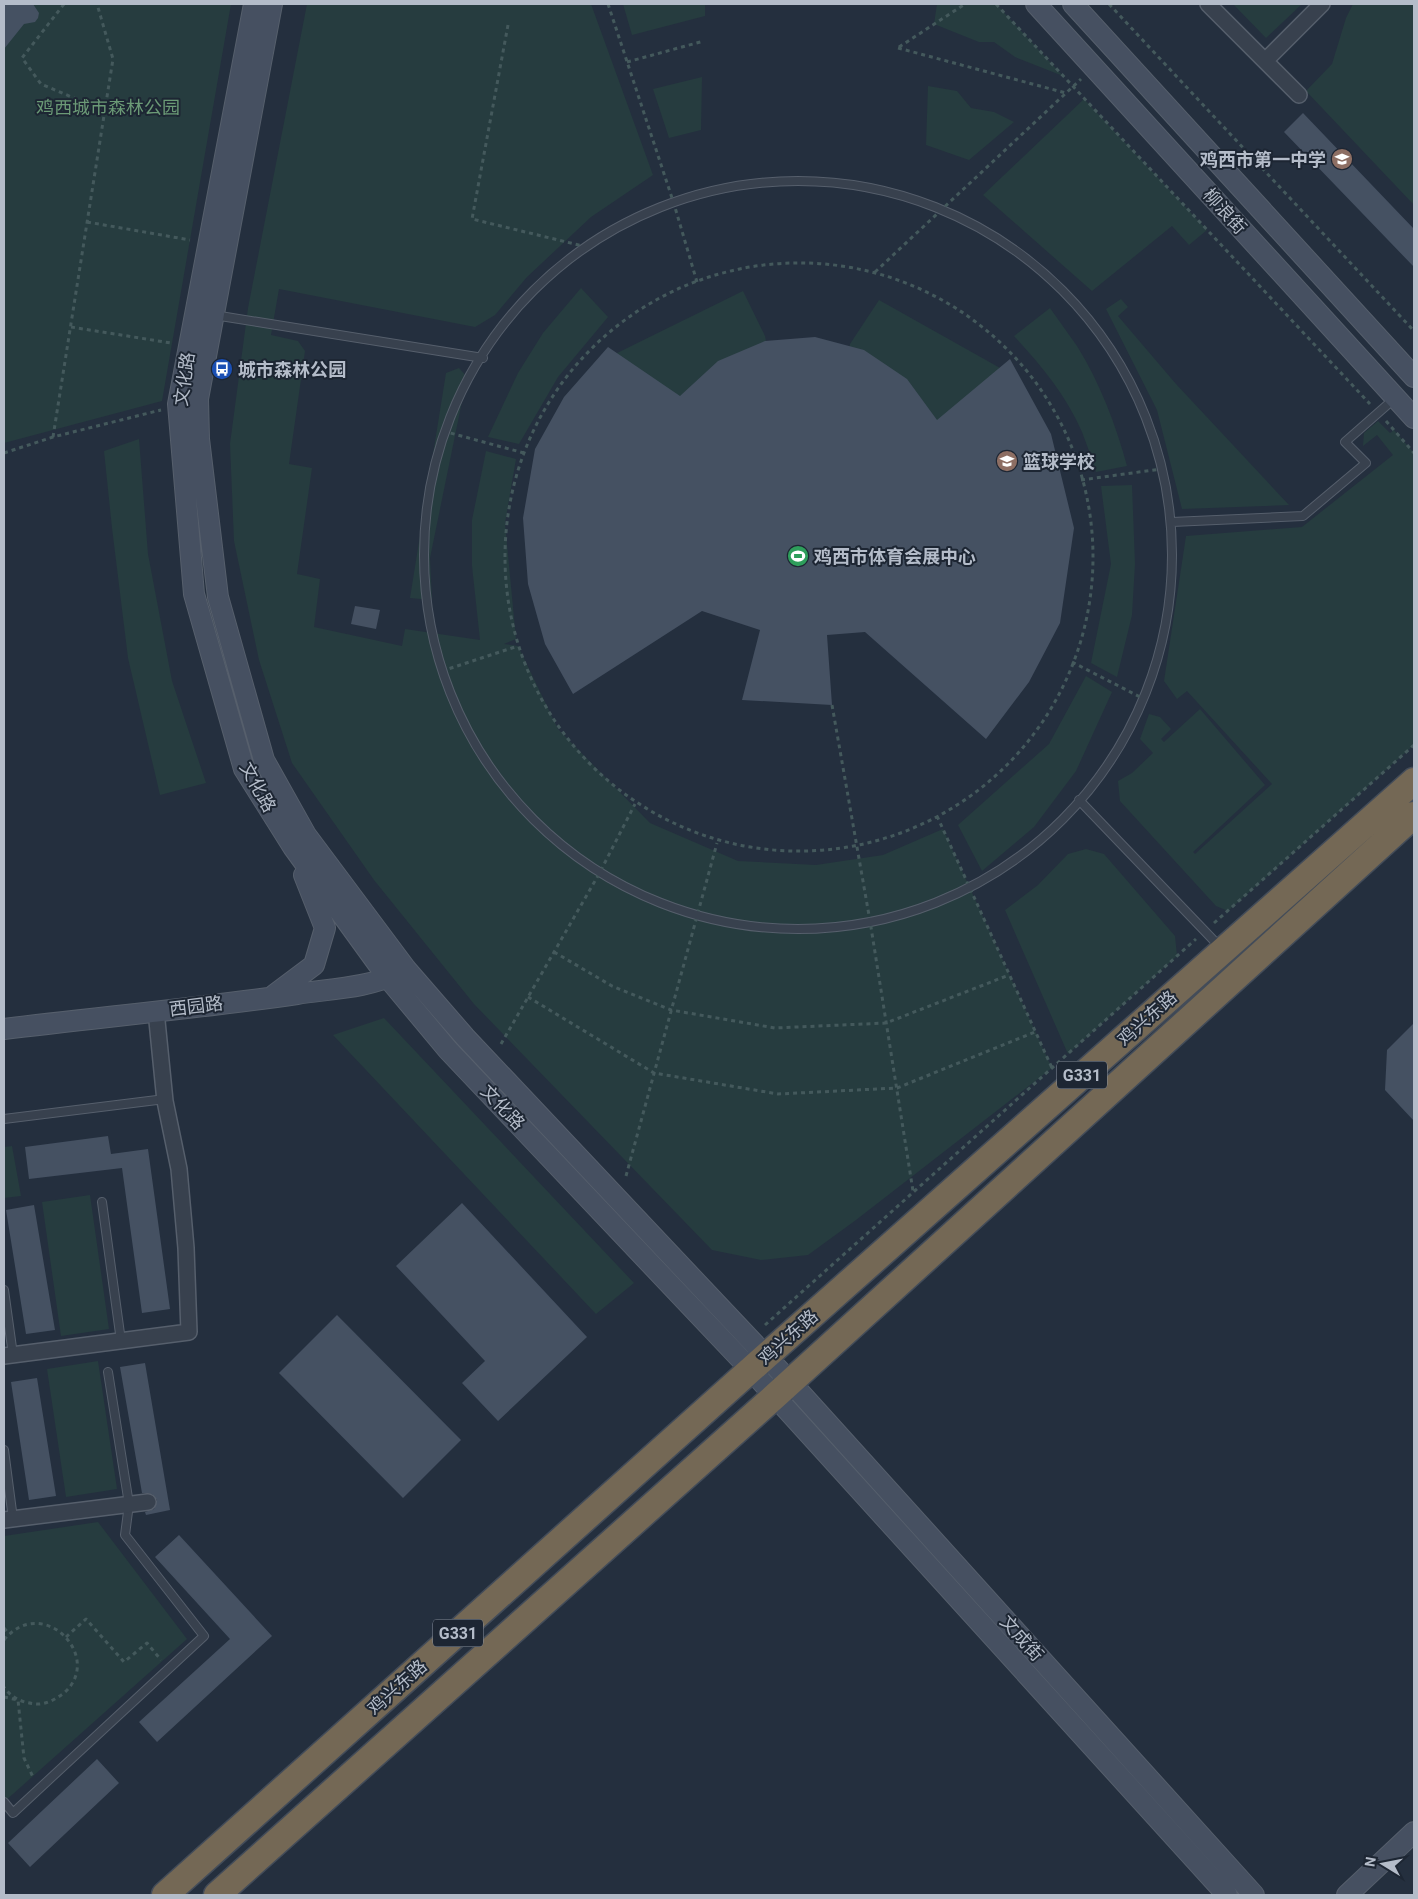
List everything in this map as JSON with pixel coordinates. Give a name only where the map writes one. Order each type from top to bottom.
[{"type":"highway","name":"鸡兴东路","points":[[165,1895],[755,1355],[1224,950],[1414,781]]},
{"type":"highway","name":"鸡兴东路","points":[[217,1895],[782,1389],[1414,815]]},
{"type":"main road","name":"文化路","points":[[254,4],[178,404],[194,594],[244,769],[294,847],[388,978],[448,1050],[755,1355]]},
{"type":"main road","name":"文化路","points":[[272,4],[198,399],[199,440],[218,597],[264,760],[306,835],[406,969],[465,1037],[755,1355],[782,1389]]},
{"type":"main road","name":"柳浪街","points":[[1036,4],[1414,418]]},
{"type":"main road","name":"柳浪街","points":[[1073,4],[1414,377]]},
{"type":"main road","points":[[270,998],[314,965],[324,928],[294,847]]},
{"type":"main road","name":"西园路","points":[[4,1028],[270,998],[359,985],[388,978],[406,969]]},
{"type":"main road","name":"文成街","points":[[782,1389],[1226,1895]]},
{"type":"main road","name":"文成街","points":[[782,1389],[1254,1895]]},
{"type":"main road","points":[[1347,1895],[1414,1832]]},
{"type":"street","points":[[1208,4],[1298,95]]},
{"type":"street","points":[[1265,62],[1322,4]]},
{"type":"street","points":[[8,1355],[189,1332],[186,1248],[179,1169],[165,1099],[156,1011]]},
{"type":"street","points":[[8,1520],[148,1502]]},
{"type":"lane","points":[[861,182],[984,225],[1084,308],[1151,421],[1175,537],[1162,655],[1112,763],[1079,800],[1032,850],[929,909],[814,932],[696,919],[588,869],[502,788],[444,684],[421,556],[444,427],[509,313],[608,228],[674,204],[730,183],[861,182]]},
{"type":"lane","points":[[214,316],[483,358]]},
{"type":"lane","points":[[1172,522],[1303,516],[1366,463],[1345,442],[1395,398]]},
{"type":"lane","points":[[1079,800],[1224,950]]},
{"type":"lane","points":[[4,1119],[165,1099]]},
{"type":"lane","points":[[102,1202],[121,1341]]},
{"type":"lane","points":[[4,1290],[8,1355]]},
{"type":"lane","points":[[4,1802],[13,1812],[204,1636],[125,1535],[129,1504],[108,1372]]},
{"type":"lane","points":[[4,1450],[8,1520]]},
{"type":"path","points":[[64,4],[22,58],[41,84],[81,102],[106,106]]},
{"type":"path","points":[[53,438],[113,59],[97,4]]},
{"type":"path","points":[[608,4],[674,204],[697,282]]},
{"type":"path","points":[[965,4],[898,48],[1066,93]]},
{"type":"path","points":[[996,4],[1414,453]]},
{"type":"path","points":[[1109,4],[1414,331]]},
{"type":"path","points":[[508,25],[472,219],[587,247]]},
{"type":"path","points":[[627,62],[704,41]]},
{"type":"path","points":[[874,272],[1094,67]]},
{"type":"path","points":[[87,222],[193,240]]},
{"type":"path","points":[[766,262],[860,266],[948,300],[1021,360],[1071,440],[1094,531],[1087,626],[1051,713],[989,784],[908,833],[816,854],[717,843],[635,804],[558,729],[514,637],[504,535],[528,436],[586,351],[668,290],[697,282],[766,262]]},
{"type":"path","points":[[70,328],[174,344]]},
{"type":"path","points":[[4,453],[178,404]]},
{"type":"path","points":[[443,431],[524,453]]},
{"type":"path","points":[[1081,480],[1161,469]]},
{"type":"path","points":[[442,671],[518,646]]},
{"type":"path","points":[[1072,662],[1142,698]]},
{"type":"path","points":[[832,705],[870,921],[913,1192]]},
{"type":"path","points":[[755,1355],[913,1192],[1414,745]]},
{"type":"path","points":[[501,1044],[599,874],[635,804]]},
{"type":"path","points":[[937,816],[1052,1068]]},
{"type":"path","points":[[626,1176],[717,843]]},
{"type":"path","points":[[554,952],[612,986],[671,1010],[774,1028],[886,1023],[1009,975]]},
{"type":"path","points":[[528,997],[654,1073],[778,1094],[897,1088],[1035,1032]]},
{"type":"path","points":[[66,1637],[86,1619],[124,1662],[147,1643],[168,1669]]},
{"type":"path","points":[[4,1640],[9,1634],[20,1627],[32,1623],[46,1624],[58,1629],[66,1637],[74,1651],[76,1664],[74,1678],[67,1689],[57,1698],[44,1703],[31,1704],[4,1697]]},
{"type":"path","points":[[4,1628],[9,1634]]},
{"type":"path","points":[[4,1687],[7,1692],[18,1700],[24,1758],[38,1790]]},
{"type":"green space","name":"鸡西城市森林公园","points":[[4,4],[231,4],[162,401],[4,443]]},
{"type":"green space","points":[[307,4],[591,4],[653,175],[591,217],[527,277],[495,315],[475,327],[279,289],[271,335],[298,341],[305,351],[289,464],[312,468],[297,574],[320,579],[314,627],[402,646],[405,629],[480,640],[472,566],[472,520],[486,451],[516,459],[505,523],[516,639],[504,644],[518,646],[558,729],[650,823],[738,861],[816,865],[883,855],[943,829],[1052,1068],[808,1255],[761,1260],[712,1250],[474,1004],[374,880],[292,763],[259,660],[234,541],[230,444],[248,308]]},
{"type":"green space","points":[[623,4],[705,4],[705,16],[632,35]]},
{"type":"green space","points":[[937,4],[996,4],[1063,76],[1015,57],[994,42],[979,42],[934,24]]},
{"type":"green space","points":[[1233,4],[1302,4],[1266,38]]},
{"type":"green space","points":[[1353,4],[1414,4],[1414,205],[1306,91],[1332,64],[1346,18]]},
{"type":"green space","points":[[702,77],[701,130],[669,138],[653,89]]},
{"type":"green space","points":[[928,86],[957,91],[971,108],[994,112],[1014,122],[969,160],[926,145]]},
{"type":"green space","points":[[1084,99],[1207,230],[1189,245],[1172,226],[1092,291],[983,195]]},
{"type":"green space","points":[[581,288],[608,317],[558,377],[519,444],[488,437],[518,373],[543,333]]},
{"type":"green space","points":[[743,291],[765,336],[774,379],[681,422],[611,356]]},
{"type":"green space","points":[[1121,299],[1128,307],[1118,316],[1176,384],[1289,505],[1182,509],[1157,410],[1106,309]]},
{"type":"green space","points":[[879,300],[1009,373],[930,432],[843,383],[850,344]]},
{"type":"green space","points":[[1050,308],[1077,346],[1100,389],[1118,435],[1127,466],[1096,472],[1076,418],[1061,393],[1014,336]]},
{"type":"green space","points":[[459,368],[467,377],[430,558],[432,600],[410,598],[446,373]]},
{"type":"green space","points":[[1378,421],[1390,433],[1394,430],[1414,453],[1414,745],[1228,911],[1216,906],[1120,801],[1118,781],[1132,773],[1153,753],[1140,739],[1149,714],[1160,717],[1171,729],[1161,739],[1164,742],[1200,709],[1265,785],[1193,852],[1195,854],[1272,784],[1187,691],[1177,699],[1164,681],[1186,536],[1302,527],[1393,455],[1377,435],[1363,446],[1364,433]]},
{"type":"green space","points":[[139,439],[148,554],[172,681],[206,783],[160,795],[128,658],[104,451]]},
{"type":"green space","points":[[1132,485],[1135,564],[1132,615],[1117,677],[1091,663],[1111,564],[1101,486]]},
{"type":"green space","points":[[1086,676],[1112,692],[1076,771],[1034,827],[982,871],[958,825],[1049,744]]},
{"type":"green space","points":[[1086,849],[1104,854],[1175,936],[1177,956],[1068,1054],[1005,910],[1038,885],[1068,854]]},
{"type":"green space","points":[[384,1018],[634,1283],[596,1314],[333,1035]]},
{"type":"green space","points":[[12,1146],[21,1196],[4,1198],[4,1147]]},
{"type":"green space","points":[[90,1195],[109,1329],[61,1336],[42,1202]]},
{"type":"green space","points":[[98,1361],[117,1489],[66,1497],[47,1369]]},
{"type":"green space","points":[[98,1522],[187,1639],[4,1802],[4,1536]]},
{"type":"building","points":[[4,4],[33,4],[39,13],[35,22],[24,24],[4,49]]},
{"type":"building","points":[[1303,113],[1414,229],[1414,267],[1284,132]]},
{"type":"building","name":"鸡西市体育会展中心","points":[[815,337],[864,350],[907,379],[937,420],[1010,359],[1051,434],[1074,528],[1060,623],[1029,682],[986,739],[865,632],[827,635],[832,705],[742,700],[760,630],[702,611],[573,694],[545,644],[528,584],[523,518],[535,449],[564,397],[608,347],[680,396],[718,361],[765,341]]},
{"type":"building","points":[[355,606],[380,610],[376,629],[351,624]]},
{"type":"building","points":[[1414,1023],[1414,1121],[1385,1090],[1387,1050]]},
{"type":"building","points":[[108,1136],[111,1154],[148,1149],[170,1309],[142,1313],[122,1168],[29,1179],[25,1147]]},
{"type":"building","points":[[462,1203],[587,1337],[498,1421],[462,1383],[485,1361],[396,1266]]},
{"type":"building","points":[[34,1205],[55,1330],[26,1334],[6,1210]]},
{"type":"building","points":[[337,1315],[461,1440],[403,1498],[279,1373]]},
{"type":"building","points":[[145,1363],[170,1510],[146,1515],[145,1512],[154,1509],[157,1500],[152,1494],[142,1493],[120,1367]]},
{"type":"building","points":[[37,1378],[56,1496],[29,1500],[11,1382]]},
{"type":"building","points":[[179,1535],[272,1636],[157,1742],[139,1722],[230,1639],[155,1557]]},
{"type":"building","points":[[97,1759],[119,1783],[30,1867],[8,1843]]},
{"type":"place","name":"鸡西市第一中学","points":[[1342,159]]},
{"type":"place","name":"城市森林公园","points":[[222,369]]},
{"type":"place","name":"篮球学校","points":[[1007,461]]},
{"type":"place","name":"鸡西市体育会展中心","points":[[798,556]]}]
